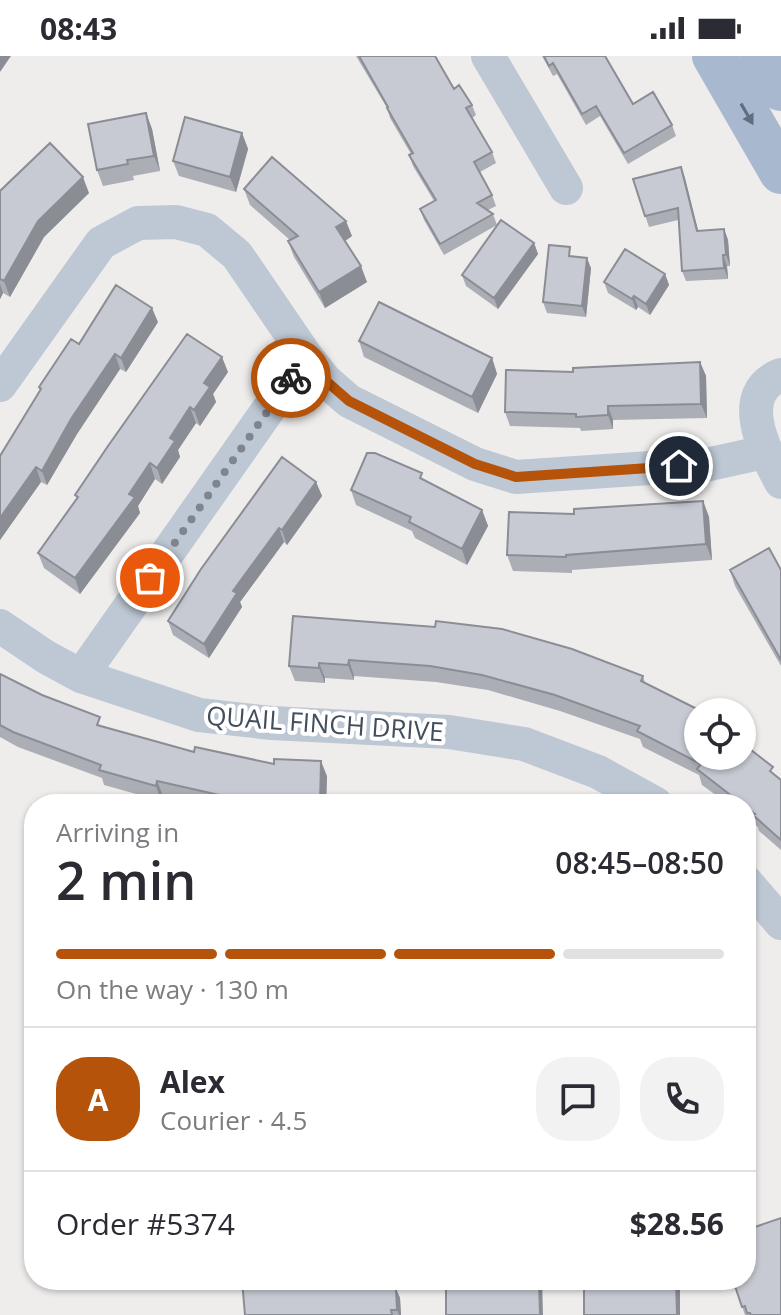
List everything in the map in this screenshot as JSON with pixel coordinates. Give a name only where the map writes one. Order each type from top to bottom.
[{"type":"main road","points":[[714,56],[781,172]]},
{"type":"main road","points":[[762,56],[781,89]]},
{"type":"street","points":[[488,56],[566,188]]},
{"type":"street","points":[[0,385],[101,243],[138,223],[176,222],[207,230],[237,255],[306,356],[325,380],[349,401],[475,464],[516,477],[710,464],[765,452]]},
{"type":"street","points":[[81,676],[306,356]]},
{"type":"street","points":[[781,375],[770,380],[759,392],[755,411],[765,452],[781,482]]},
{"type":"street","name":"QUAIL FINCH DRIVE","points":[[0,626],[81,676],[199,715],[272,723],[449,732],[524,744],[598,772],[638,794]]},
{"type":"street","points":[[756,894],[781,923]]},
{"type":"building","points":[[359,56],[435,56],[454,89],[459,85],[472,105],[466,108],[492,152],[474,162],[492,195],[477,203],[493,214],[440,244],[420,209],[436,200],[409,155],[413,153]]},
{"type":"building","points":[[544,56],[605,56],[633,104],[653,92],[672,125],[624,153],[596,106],[582,114],[553,63],[549,66]]},
{"type":"building","points":[[146,113],[154,156],[127,160],[128,164],[97,170],[88,124]]},
{"type":"building","points":[[185,117],[242,133],[230,177],[173,161]]},
{"type":"building","points":[[50,143],[83,177],[38,221],[4,281],[0,279],[0,191]]},
{"type":"building","points":[[272,157],[346,221],[336,227],[361,266],[319,292],[288,241],[298,236],[244,189]]},
{"type":"building","points":[[681,167],[697,231],[724,229],[724,268],[682,271],[678,208],[645,216],[633,179]]},
{"type":"building","points":[[501,220],[534,243],[494,298],[462,275]]},
{"type":"building","points":[[549,245],[570,247],[569,256],[587,258],[582,306],[543,302]]},
{"type":"building","points":[[625,249],[665,274],[646,304],[604,282]]},
{"type":"building","points":[[116,285],[152,308],[121,358],[115,354],[71,419],[42,471],[36,467],[0,518],[0,456],[41,389],[39,387],[71,339],[79,344]]},
{"type":"building","points":[[379,302],[492,358],[472,397],[359,341]]},
{"type":"building","points":[[187,334],[222,357],[204,383],[210,387],[194,410],[190,407],[170,438],[175,441],[157,468],[150,463],[129,494],[135,497],[75,578],[38,553]]},
{"type":"building","points":[[700,362],[701,404],[608,406],[608,415],[576,417],[576,414],[505,412],[506,370],[573,372],[573,368]]},
{"type":"building","points":[[367,453],[375,453],[422,473],[420,478],[482,510],[462,549],[409,522],[411,517],[351,490]]},
{"type":"building","points":[[282,457],[316,482],[233,591],[237,593],[204,644],[168,621],[201,569]]},
{"type":"building","points":[[703,501],[706,544],[566,557],[507,555],[509,512],[574,514],[574,509]]},
{"type":"building","points":[[769,548],[781,570],[781,660],[730,570]]},
{"type":"building","points":[[293,616],[435,627],[436,621],[502,629],[572,649],[643,676],[641,681],[684,702],[684,755],[637,731],[640,726],[555,695],[482,675],[430,666],[349,660],[348,665],[319,663],[319,668],[289,666]]},
{"type":"building","points":[[0,674],[42,695],[100,717],[97,725],[194,752],[195,747],[274,764],[274,759],[321,761],[320,794],[215,794],[157,781],[156,786],[99,770],[101,765],[0,725]]},
{"type":"building","points":[[756,754],[773,767],[770,771],[781,780],[781,840],[756,818],[756,794],[729,794],[698,770],[756,770]]},
{"type":"building","points":[[781,1218],[781,1315],[747,1313],[736,1290],[756,1290],[756,1227]]},
{"type":"building","points":[[243,1290],[396,1290],[397,1310],[391,1310],[392,1315],[245,1315]]},
{"type":"building","points":[[446,1290],[539,1290],[540,1315],[446,1315]]},
{"type":"building","points":[[584,1290],[676,1290],[677,1315],[584,1315]]},
{"type":"way so far","points":[[150,578],[291,378]]},
{"type":"route","points":[[291,378],[306,356],[325,380],[349,401],[475,464],[516,477],[679,466]]}]
